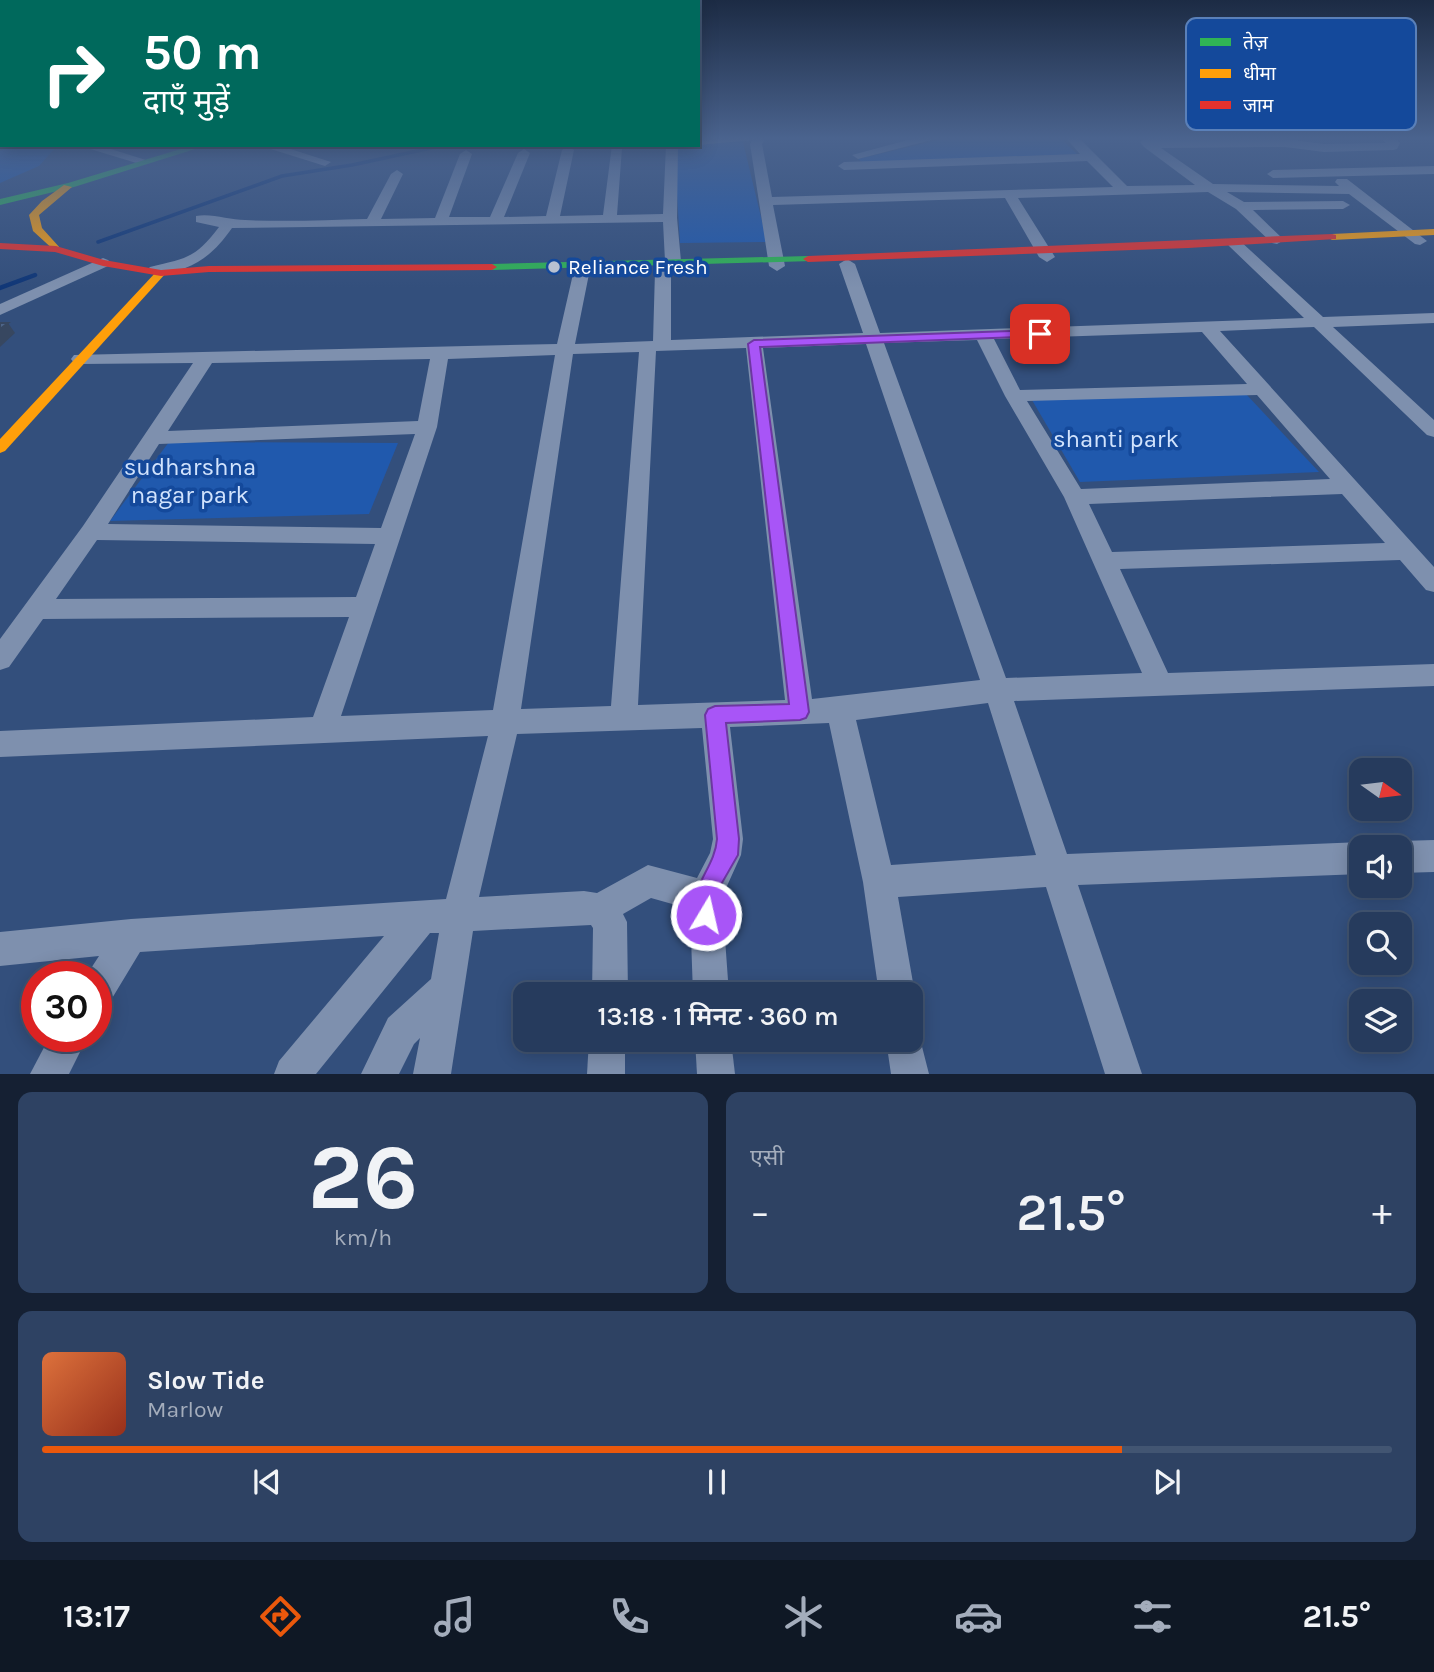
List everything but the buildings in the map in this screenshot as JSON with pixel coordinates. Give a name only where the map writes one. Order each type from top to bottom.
[{"type":"street","points":[[0,202],[62,187]]},
{"type":"street","points":[[56,249],[40,235],[32,220],[34,213],[46,202],[68,187]]},
{"type":"street","points":[[372,223],[390,187]]},
{"type":"street","points":[[440,222],[453,187]]},
{"type":"street","points":[[495,221],[509,187]]},
{"type":"street","points":[[552,220],[560,187]]},
{"type":"street","points":[[610,219],[613,187]]},
{"type":"street","points":[[624,718],[655,345],[668,266],[671,187]]},
{"type":"street","points":[[764,187],[776,262]]},
{"type":"street","points":[[766,201],[830,187]]},
{"type":"street","points":[[920,187],[1009,194],[1212,188],[1353,190]]},
{"type":"street","points":[[1120,187],[1124,191]]},
{"type":"street","points":[[1350,187],[1427,236]]},
{"type":"street","points":[[1356,187],[1427,236]]},
{"type":"street","points":[[1212,188],[1241,206],[1276,240]]},
{"type":"street","points":[[1009,194],[1045,253]]},
{"type":"street","points":[[1241,206],[1373,204]]},
{"type":"street","points":[[201,219],[228,224],[670,218]]},
{"type":"street","points":[[0,448],[159,272],[192,262],[211,247],[228,224]]},
{"type":"street","points":[[1238,247],[1276,240],[1427,236]]},
{"type":"street","points":[[159,272],[209,269],[668,266],[1238,247],[1427,236]]},
{"type":"street","points":[[0,246],[56,249],[103,263],[180,278],[202,279],[581,274],[668,266]]},
{"type":"street","points":[[1238,247],[1434,431]]},
{"type":"street","points":[[776,262],[847,264],[1045,253]]},
{"type":"street","points":[[0,310],[103,263]]},
{"type":"street","points":[[847,264],[997,690],[1124,1073]]},
{"type":"street","points":[[432,1073],[459,914],[505,724],[565,349],[581,274]]},
{"type":"street","points":[[80,359],[440,354],[1434,318]]},
{"type":"street","points":[[1416,319],[1434,334]]},
{"type":"street","points":[[1207,327],[1434,583]]},
{"type":"street","points":[[984,336],[1014,396],[1075,497],[1161,686]]},
{"type":"street","points":[[754,344],[800,712]]},
{"type":"street","points":[[323,728],[387,536],[427,427],[440,354]]},
{"type":"street","points":[[0,659],[91,532],[207,356]]},
{"type":"street","points":[[1014,396],[1261,389]]},
{"type":"street","points":[[152,438],[427,427]]},
{"type":"street","points":[[1075,497],[1349,486]]},
{"type":"street","points":[[91,532],[387,536]]},
{"type":"street","points":[[1106,561],[1405,551]]},
{"type":"street","points":[[34,609],[364,607]]},
{"type":"street","points":[[0,744],[323,728],[505,724],[800,712],[839,710],[997,690],[1434,675]]},
{"type":"street","points":[[839,710],[879,882],[895,982]]},
{"type":"street","points":[[710,982],[706,897],[709,884],[722,866],[727,847],[727,817],[715,715]]},
{"type":"street","points":[[1412,857],[1434,856]]},
{"type":"street","points":[[879,882],[1056,870],[1349,859]]},
{"type":"street","points":[[600,910],[648,881],[706,897]]},
{"type":"street","points":[[0,949],[131,936],[584,907],[600,910],[610,922],[610,982]]},
{"type":"street","points":[[292,1073],[422,917]]},
{"type":"street","points":[[112,967],[131,936]]},
{"type":"street","points":[[379,1073],[401,1031],[446,989]]},
{"type":"street","points":[[48,1073],[60,1052]]},
{"type":"street","points":[[606,1073],[607,1052]]},
{"type":"street","points":[[714,1052],[716,1073]]},
{"type":"street","points":[[906,1052],[910,1073]]},
{"type":"green space","points":[[677,187],[754,187],[767,242],[680,243]]},
{"type":"green space","name":"shanti park","points":[[1246,394],[1319,472],[1080,482],[1032,400]]},
{"type":"green space","name":"sudharshna nagar park","points":[[169,442],[398,443],[369,514],[110,521]]},
{"type":"waterway","points":[[98,242],[251,187]]},
{"type":"waterway","points":[[0,288],[35,275]]},
{"type":"traffic: fast","points":[[0,202],[62,187]]},
{"type":"traffic: fast","points":[[492,267],[808,259]]},
{"type":"traffic: slow","points":[[56,249],[37,229],[34,215],[67,187]]},
{"type":"traffic: slow","points":[[1332,237],[1434,232]]},
{"type":"traffic: slow","points":[[0,448],[161,273]]},
{"type":"traffic: jam","points":[[808,259],[1332,237]]},
{"type":"traffic: jam","points":[[0,246],[56,249],[103,263],[161,273],[209,269],[492,267]]},
{"type":"place","name":"Reliance Fresh","points":[[554,267]]},
{"type":"route","points":[[706,915],[709,884],[727,855],[728,839],[715,715],[800,712],[754,344],[1040,334]]}]
